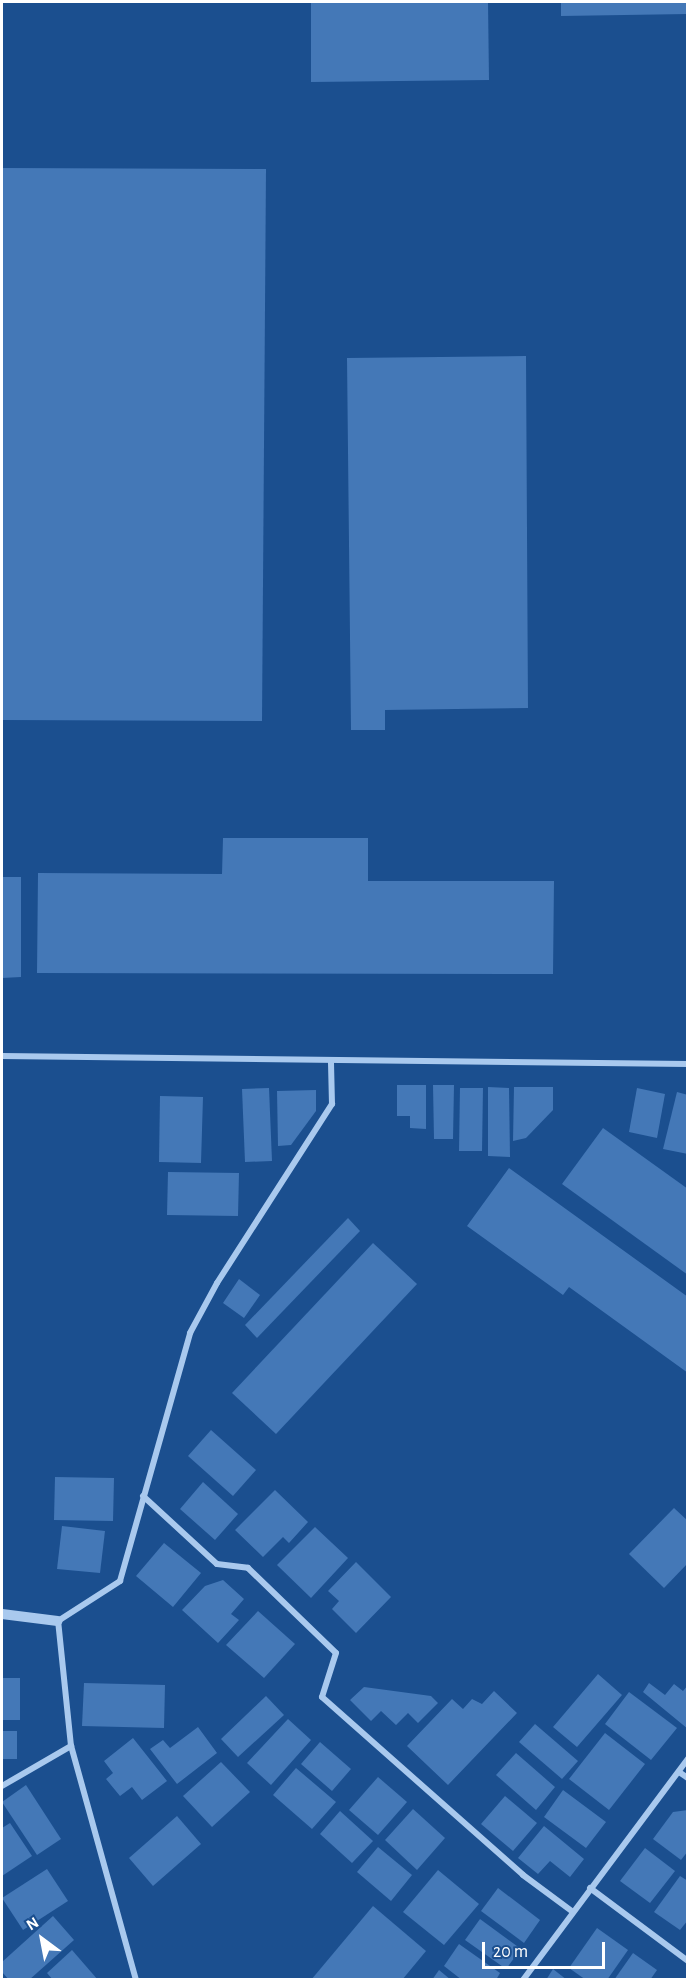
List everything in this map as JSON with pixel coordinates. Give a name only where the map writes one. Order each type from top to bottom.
[{"type":"street","points":[[2,1056],[331,1062],[687,1064]]},
{"type":"street","points":[[2,1614],[58,1621],[120,1581],[190,1333],[217,1283],[332,1104],[331,1062]]},
{"type":"street","points":[[143,1496],[217,1564],[248,1568],[288,1606],[336,1653],[322,1697],[524,1875],[573,1912]]},
{"type":"street","points":[[58,1621],[71,1746],[136,1980]]},
{"type":"street","points":[[2,1786],[71,1746]]},
{"type":"street","points":[[523,1980],[687,1759]]},
{"type":"street","points":[[679,1772],[687,1778]]},
{"type":"street","points":[[590,1888],[687,1961]]},
{"type":"building","points":[[311,2],[488,2],[489,80],[311,82]]},
{"type":"building","points":[[561,2],[688,2],[688,14],[561,16]]},
{"type":"building","points":[[2,168],[266,169],[262,721],[2,720]]},
{"type":"building","points":[[526,356],[528,708],[385,710],[385,730],[351,730],[347,358]]},
{"type":"building","points":[[223,838],[368,838],[368,881],[554,881],[553,974],[37,973],[38,873],[222,874]]},
{"type":"building","points":[[2,877],[21,877],[21,977],[2,978]]},
{"type":"building","points":[[397,1085],[426,1085],[426,1129],[410,1128],[410,1116],[397,1116]]},
{"type":"building","points":[[433,1085],[454,1085],[453,1139],[434,1139]]},
{"type":"building","points":[[488,1087],[509,1088],[510,1157],[488,1156]]},
{"type":"building","points":[[514,1087],[553,1087],[553,1110],[526,1138],[513,1141]]},
{"type":"building","points":[[269,1088],[272,1161],[245,1162],[242,1089]]},
{"type":"building","points":[[460,1088],[483,1088],[482,1151],[459,1151]]},
{"type":"building","points":[[637,1088],[665,1094],[657,1138],[629,1132]]},
{"type":"building","points":[[316,1090],[316,1111],[291,1145],[278,1146],[277,1091]]},
{"type":"building","points":[[677,1092],[688,1095],[688,1154],[663,1149]]},
{"type":"building","points":[[160,1096],[203,1097],[201,1163],[159,1162]]},
{"type":"building","points":[[603,1128],[688,1189],[688,1275],[562,1184]]},
{"type":"building","points":[[509,1168],[688,1297],[688,1373],[569,1287],[563,1295],[467,1226]]},
{"type":"building","points":[[168,1172],[239,1173],[238,1216],[167,1215]]},
{"type":"building","points":[[348,1218],[360,1231],[257,1338],[245,1325]]},
{"type":"building","points":[[373,1243],[417,1284],[276,1434],[232,1393]]},
{"type":"building","points":[[239,1279],[260,1295],[244,1318],[223,1303]]},
{"type":"building","points":[[211,1430],[256,1470],[233,1496],[188,1456]]},
{"type":"building","points":[[55,1477],[114,1478],[113,1521],[54,1520]]},
{"type":"building","points":[[203,1482],[238,1514],[215,1540],[180,1509]]},
{"type":"building","points":[[275,1490],[308,1522],[289,1543],[283,1537],[263,1557],[235,1530]]},
{"type":"building","points":[[674,1508],[688,1521],[688,1563],[664,1588],[629,1554]]},
{"type":"building","points":[[62,1526],[105,1531],[100,1573],[57,1569]]},
{"type":"building","points":[[315,1527],[348,1558],[311,1598],[277,1565]]},
{"type":"building","points":[[164,1543],[201,1573],[173,1607],[136,1576]]},
{"type":"building","points":[[356,1562],[391,1597],[356,1633],[332,1609],[339,1601],[328,1591]]},
{"type":"building","points":[[223,1580],[244,1599],[231,1614],[239,1620],[218,1643],[182,1610],[205,1586]]},
{"type":"building","points":[[258,1611],[295,1644],[264,1678],[226,1645]]},
{"type":"building","points":[[598,1674],[622,1695],[577,1747],[553,1727]]},
{"type":"building","points":[[2,1678],[20,1678],[20,1720],[2,1720]]},
{"type":"building","points":[[84,1683],[165,1685],[164,1728],[82,1726]]},
{"type":"building","points":[[649,1683],[665,1695],[674,1684],[683,1691],[688,1685],[688,1729],[643,1692]]},
{"type":"building","points":[[364,1687],[431,1696],[438,1703],[418,1723],[408,1713],[396,1725],[381,1711],[371,1721],[350,1700]]},
{"type":"building","points":[[494,1691],[517,1713],[448,1785],[407,1746],[452,1699],[463,1709],[472,1699],[482,1704]]},
{"type":"building","points":[[629,1692],[677,1728],[651,1760],[605,1724]]},
{"type":"building","points":[[266,1696],[284,1715],[238,1757],[221,1739]]},
{"type":"building","points":[[288,1719],[311,1740],[271,1785],[247,1763]]},
{"type":"building","points":[[535,1724],[578,1761],[562,1779],[519,1742]]},
{"type":"building","points":[[198,1727],[217,1753],[177,1784],[150,1749],[163,1740],[170,1748]]},
{"type":"building","points":[[2,1731],[17,1731],[17,1759],[2,1759]]},
{"type":"building","points":[[605,1733],[645,1764],[609,1810],[569,1779]]},
{"type":"building","points":[[133,1738],[167,1781],[142,1800],[132,1787],[120,1796],[106,1779],[113,1773],[104,1761]]},
{"type":"building","points":[[320,1742],[351,1769],[332,1791],[301,1764]]},
{"type":"building","points":[[516,1753],[555,1787],[536,1810],[496,1775]]},
{"type":"building","points":[[221,1762],[250,1792],[212,1827],[183,1796]]},
{"type":"building","points":[[296,1768],[336,1802],[312,1829],[273,1795]]},
{"type":"building","points":[[378,1777],[407,1802],[378,1835],[349,1810]]},
{"type":"building","points":[[26,1785],[61,1839],[37,1855],[2,1802]]},
{"type":"building","points":[[563,1790],[606,1822],[586,1848],[544,1817]]},
{"type":"building","points":[[505,1796],[537,1823],[513,1851],[481,1824]]},
{"type":"building","points":[[413,1809],[445,1838],[417,1870],[385,1840]]},
{"type":"building","points":[[688,1810],[688,1851],[681,1860],[653,1839],[673,1812]]},
{"type":"building","points":[[340,1811],[373,1841],[352,1863],[320,1834]]},
{"type":"building","points":[[177,1816],[201,1844],[153,1886],[129,1858]]},
{"type":"building","points":[[10,1823],[32,1856],[2,1876],[2,1828]]},
{"type":"building","points":[[544,1826],[584,1859],[570,1877],[550,1861],[538,1874],[518,1858]]},
{"type":"building","points":[[378,1847],[412,1875],[391,1901],[357,1872]]},
{"type":"building","points":[[645,1848],[675,1871],[650,1903],[620,1881]]},
{"type":"building","points":[[47,1869],[68,1901],[23,1930],[2,1898]]},
{"type":"building","points":[[438,1870],[479,1904],[444,1945],[403,1912]]},
{"type":"building","points":[[680,1876],[688,1881],[688,1920],[680,1930],[654,1912]]},
{"type":"building","points":[[498,1888],[540,1920],[524,1943],[481,1911]]},
{"type":"building","points":[[373,1906],[426,1951],[402,1980],[311,1980]]},
{"type":"building","points":[[53,1916],[74,1940],[29,1980],[9,1980],[2,1972],[2,1962]]},
{"type":"building","points":[[480,1919],[521,1949],[506,1969],[465,1940]]},
{"type":"building","points":[[597,1928],[628,1950],[607,1980],[586,1980],[569,1968]]},
{"type":"building","points":[[459,1944],[500,1973],[496,1980],[462,1980],[444,1966]]},
{"type":"building","points":[[72,1950],[98,1980],[53,1980],[47,1973]]},
{"type":"building","points":[[633,1953],[657,1970],[650,1980],[614,1980]]},
{"type":"building","points":[[553,1969],[567,1980],[546,1980]]},
{"type":"building","points":[[439,1970],[451,1980],[432,1980]]}]
